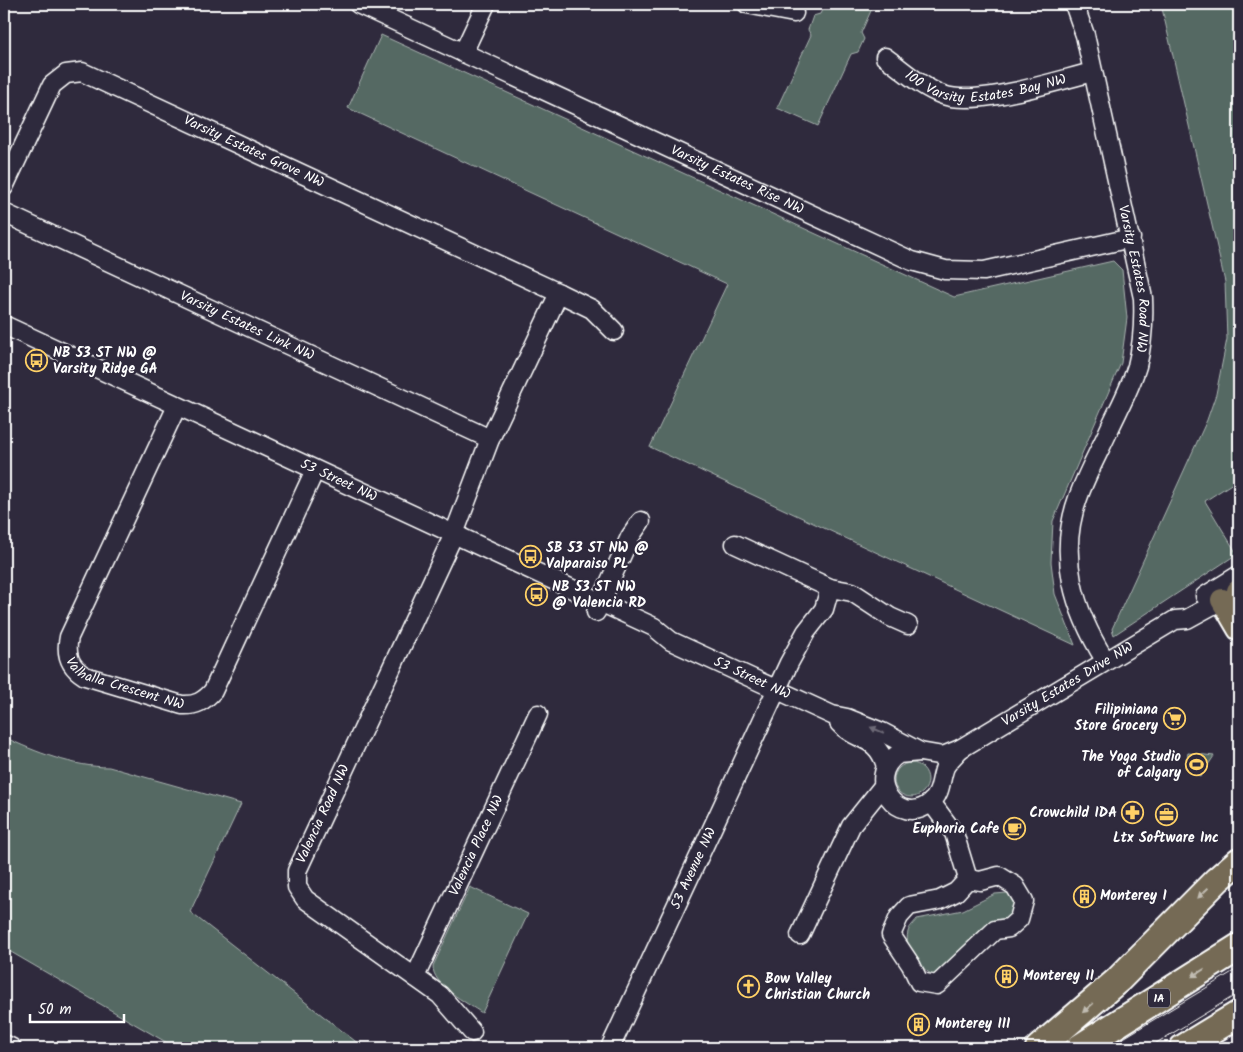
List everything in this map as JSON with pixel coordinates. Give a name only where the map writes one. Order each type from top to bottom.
[{"type":"highway","points":[[1039,1048],[1098,999],[1217,880],[1239,861]]},
{"type":"highway","name":"1A","points":[[1079,1048],[1239,948]]},
{"type":"highway","points":[[1183,1048],[1239,1014]]},
{"type":"main road","points":[[1232,589],[1239,629]]},
{"type":"street","name":"Varsity Estates Rise NW","points":[[358,4],[902,257],[928,266],[945,270],[984,271],[1131,238]]},
{"type":"street","points":[[463,53],[486,4]]},
{"type":"street","points":[[747,4],[794,13]]},
{"type":"street","name":"Varsity Estates Road NW","points":[[1074,4],[1085,35],[1131,238],[1143,298],[1144,319],[1140,353],[1130,385],[1078,500],[1069,545],[1071,581],[1078,609],[1090,635],[1105,660]]},
{"type":"street","name":"100 Varsity Estates Bay NW","points":[[884,57],[941,95],[962,99],[982,98],[1093,72]]},
{"type":"street","name":"Varsity Estates Grove NW","points":[[4,187],[52,85],[66,74],[82,72],[592,309],[614,331]]},
{"type":"street","name":"Varsity Estates Link NW","points":[[4,213],[490,439]]},
{"type":"street","points":[[451,539],[490,439],[559,293]]},
{"type":"street","name":"53 Street NW","points":[[4,325],[175,411]]},
{"type":"street","name":"53 Street NW","points":[[4,337],[175,411],[598,607],[654,627],[671,641],[832,715],[847,718],[882,732],[920,752]]},
{"type":"street","name":"Valhalla Crescent NW","points":[[175,411],[69,637],[67,655],[74,668],[85,676],[182,704],[194,704],[208,696],[213,691],[313,475]]},
{"type":"street","points":[[598,607],[630,537],[641,520]]},
{"type":"street","name":"Valencia Road NW","points":[[451,539],[300,864],[296,878],[298,887],[305,899],[440,995],[472,1032]]},
{"type":"street","points":[[735,544],[830,588],[852,592],[861,596],[881,612],[908,625]]},
{"type":"street","name":"53 Avenue NW","points":[[610,1048],[806,632],[824,609],[830,588]]},
{"type":"street","name":"Varsity Estates Drive NW","points":[[920,752],[943,756],[960,749],[1105,660],[1175,620],[1186,619],[1232,589]]},
{"type":"street","name":"Valencia Place NW","points":[[416,977],[538,714]]},
{"type":"street","name":"53 Street NW","points":[[832,715],[843,727],[874,745],[882,754],[886,766]]},
{"type":"street","name":"Varsity Estates Drive NW","points":[[931,802],[939,790],[946,766],[960,749]]},
{"type":"street","points":[[800,935],[851,826],[883,786],[886,766],[898,754],[920,752]]},
{"type":"street","points":[[883,786],[894,803]]},
{"type":"street","points":[[869,804],[894,803],[912,810],[931,802],[954,833],[968,879]]},
{"type":"street","points":[[999,876],[1015,886],[1024,901],[1019,919],[1009,928],[995,930],[936,985],[918,982],[911,965],[891,935],[899,917],[909,906],[940,900],[956,892],[968,879],[980,882],[999,876]]},
{"type":"street","points":[[4,1044],[12,1048]]},
{"type":"green space","points":[[825,4],[874,4],[861,33],[864,39],[858,52],[851,54],[818,126],[777,108],[811,35],[808,30],[813,16],[820,14]]},
{"type":"green space","points":[[1161,4],[1239,4],[1239,479],[1205,501],[1237,554],[1114,635],[1112,629],[1207,420],[1216,394],[1227,339],[1225,282]]},
{"type":"green space","points":[[381,35],[954,297],[1113,261],[1122,270],[1127,318],[1121,363],[1053,521],[1051,562],[1055,594],[1075,645],[650,447],[727,284],[348,108]]},
{"type":"green space","points":[[4,737],[42,753],[69,761],[109,767],[241,804],[190,912],[364,1048],[176,1048],[4,948]]},
{"type":"green space","name":"The Yoga Studio of Calgary","points":[[1188,753],[1214,756],[1200,777],[1185,767]]},
{"type":"green space","points":[[911,763],[923,768],[928,780],[923,792],[911,797],[899,792],[894,780],[899,768]]},
{"type":"green space","points":[[470,887],[528,914],[482,1013],[444,987],[434,973],[433,966]]},
{"type":"green space","points":[[1007,893],[1013,896],[1020,913],[937,977],[926,970],[915,959],[908,946],[907,939],[909,928],[917,919],[963,910],[995,894]]},
{"type":"tram line","points":[[1107,1048],[1239,968]]},
{"type":"tram line","points":[[1148,1048],[1239,993]]},
{"type":"place","name":"NB 53 ST NW @ Varsity Ridge GA","points":[[37,361]]},
{"type":"place","name":"SB 53 ST NW @ Valparaiso PL","points":[[530,556]]},
{"type":"place","name":"NB 53 ST NW @ Valencia RD","points":[[536,595]]},
{"type":"place","name":"Filipiniana Store Grocery","points":[[1174,718]]},
{"type":"place","name":"The Yoga Studio of Calgary","points":[[1197,765]]},
{"type":"place","name":"Crowchild IDA","points":[[1133,813]]},
{"type":"place","name":"Ltx Software Inc","points":[[1166,815]]},
{"type":"place","name":"Euphoria Cafe","points":[[1015,829]]},
{"type":"place","name":"Monterey I","points":[[1084,896]]},
{"type":"place","name":"Monterey II","points":[[1007,976]]},
{"type":"place","name":"Bow Valley Christian Church","points":[[749,987]]},
{"type":"place","name":"Monterey III","points":[[919,1024]]}]
